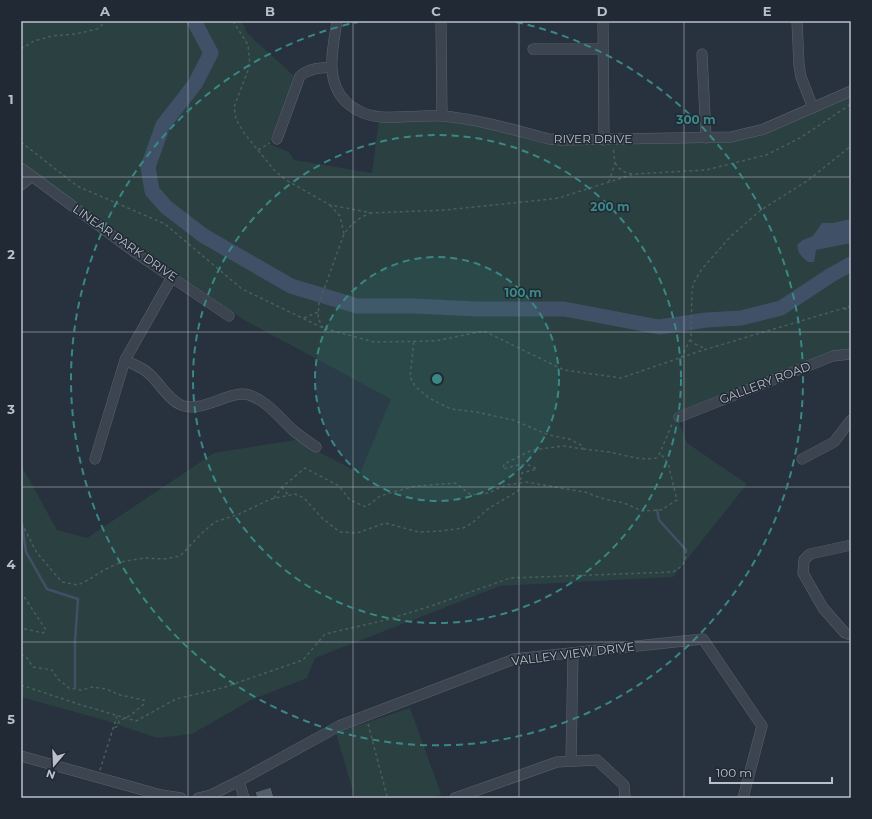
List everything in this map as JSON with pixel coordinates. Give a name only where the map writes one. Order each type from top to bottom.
[{"type":"street","name":"RIVER DRIVE","points":[[337,21],[332,67],[334,82],[341,97],[352,108],[371,116],[442,116],[467,120],[549,139],[608,140],[731,137],[752,133],[851,91]]},
{"type":"street","points":[[442,21],[442,116]]},
{"type":"street","points":[[603,21],[608,140]]},
{"type":"street","points":[[797,21],[801,77],[813,108]]},
{"type":"street","points":[[534,49],[603,49]]},
{"type":"street","points":[[702,54],[706,138]]},
{"type":"street","points":[[277,138],[300,76],[304,72],[317,68],[332,67]]},
{"type":"street","name":"LINEAR PARK DRIVE","points":[[21,168],[136,253],[230,316]]},
{"type":"street","points":[[21,186],[32,176]]},
{"type":"street","points":[[95,459],[125,360],[172,277]]},
{"type":"street","name":"GALLERY ROAD","points":[[679,417],[833,356],[851,354]]},
{"type":"street","points":[[125,360],[146,371],[175,402],[187,408],[240,394],[249,395],[260,400],[294,432],[316,447]]},
{"type":"street","points":[[802,459],[834,442],[851,420]]},
{"type":"street","points":[[851,545],[810,554],[804,560],[803,573],[823,608],[844,633],[851,635]]},
{"type":"street","name":"VALLEY VIEW DRIVE","points":[[198,798],[211,795],[239,781],[339,726],[514,659],[703,639],[762,726],[743,798]]},
{"type":"street","points":[[571,761],[573,653]]},
{"type":"street","points":[[21,756],[161,795],[181,798]]},
{"type":"street","points":[[455,798],[557,762],[597,760],[624,785],[625,798]]},
{"type":"street","points":[[239,781],[244,798]]},
{"type":"path","points":[[21,48],[34,41],[52,36],[76,34],[97,29],[107,21]]},
{"type":"path","points":[[233,21],[248,45],[250,65],[234,106],[236,119],[244,133],[275,171],[286,180],[330,204],[372,213],[446,210],[559,198],[634,174]]},
{"type":"path","points":[[608,140],[615,163],[618,168],[626,173],[634,174],[706,170],[766,155],[800,138],[851,104]]},
{"type":"path","points":[[257,150],[277,138]]},
{"type":"path","points":[[21,142],[77,186],[165,224],[242,289],[323,328],[374,342],[435,341],[484,330],[564,370],[621,378],[707,349],[851,306]]},
{"type":"path","points":[[681,358],[690,340],[694,282],[702,270],[730,237],[761,210],[807,180],[851,146]]},
{"type":"path","points":[[609,182],[615,163]]},
{"type":"path","points":[[330,204],[340,216],[344,234]]},
{"type":"path","points":[[323,328],[318,318],[319,303],[344,234],[350,225],[362,217],[372,213]]},
{"type":"path","points":[[842,309],[851,309]]},
{"type":"path","points":[[302,318],[318,312]]},
{"type":"path","points":[[690,340],[707,349]]},
{"type":"path","points":[[414,341],[410,378],[415,386],[429,398],[451,409],[476,412],[513,420],[549,435],[569,439],[583,446],[582,449]]},
{"type":"path","points":[[21,524],[37,553],[62,582],[78,586],[104,570],[121,562],[144,558],[164,559],[180,556],[215,522],[274,498],[288,495],[295,494],[304,498],[323,519],[340,532],[357,533],[385,523],[419,532],[463,528],[472,523],[488,509],[518,491],[522,473],[537,469],[521,464],[503,469],[504,464],[532,450],[564,446],[608,452],[636,458],[656,458],[660,453],[675,419],[679,417]]},
{"type":"path","points":[[274,498],[282,486],[305,468],[338,486],[350,500],[366,507],[380,496],[416,486],[456,483],[471,496],[488,494],[506,485],[526,482],[585,492],[604,499],[624,503],[642,511],[661,510],[677,500],[668,463],[660,453]]},
{"type":"path","points":[[282,486],[288,495]]},
{"type":"path","points":[[21,685],[136,721],[176,699],[222,688],[303,660],[325,634],[386,620],[510,578],[673,572],[683,566],[686,558],[686,550]]},
{"type":"path","points":[[21,592],[46,630],[42,632],[21,628]]},
{"type":"path","points":[[21,654],[27,658],[33,667],[52,670],[58,679],[69,688],[81,690],[93,687],[106,689],[120,695],[144,700],[144,704],[131,715],[119,721],[118,726],[112,729]]},
{"type":"path","points":[[98,777],[117,715]]},
{"type":"path","points":[[366,721],[387,796],[390,798]]},
{"type":"green space","points":[[21,21],[242,21],[247,33],[294,76],[269,144],[289,152],[294,160],[372,173],[379,120],[441,121],[469,124],[548,143],[729,141],[851,94],[851,348],[829,352],[675,413],[687,443],[747,484],[673,577],[500,586],[315,658],[307,678],[251,700],[192,734],[157,738],[104,720],[21,697],[21,465],[57,530],[87,538],[214,453],[295,440],[360,473],[391,399],[244,320],[43,179],[21,160]]},
{"type":"green space","points":[[410,708],[441,794],[432,798],[355,798],[336,733]]},
{"type":"water","points":[[851,219],[851,243],[816,250],[814,262],[808,262],[800,254],[798,244],[813,236],[822,223],[833,223]]},
{"type":"building","points":[[271,787],[274,798],[257,798],[255,792]]},
{"type":"waterway","points":[[194,21],[211,53],[195,84],[163,125],[148,167],[152,191],[166,207],[204,236],[291,286],[357,306],[414,306],[476,309],[564,309],[659,327],[706,320],[741,318],[781,308],[831,275],[851,264]]},
{"type":"waterway","points":[[657,510],[659,520],[686,550]]},
{"type":"waterway","points":[[22,524],[26,552],[47,589],[78,599],[75,641],[75,687]]}]
